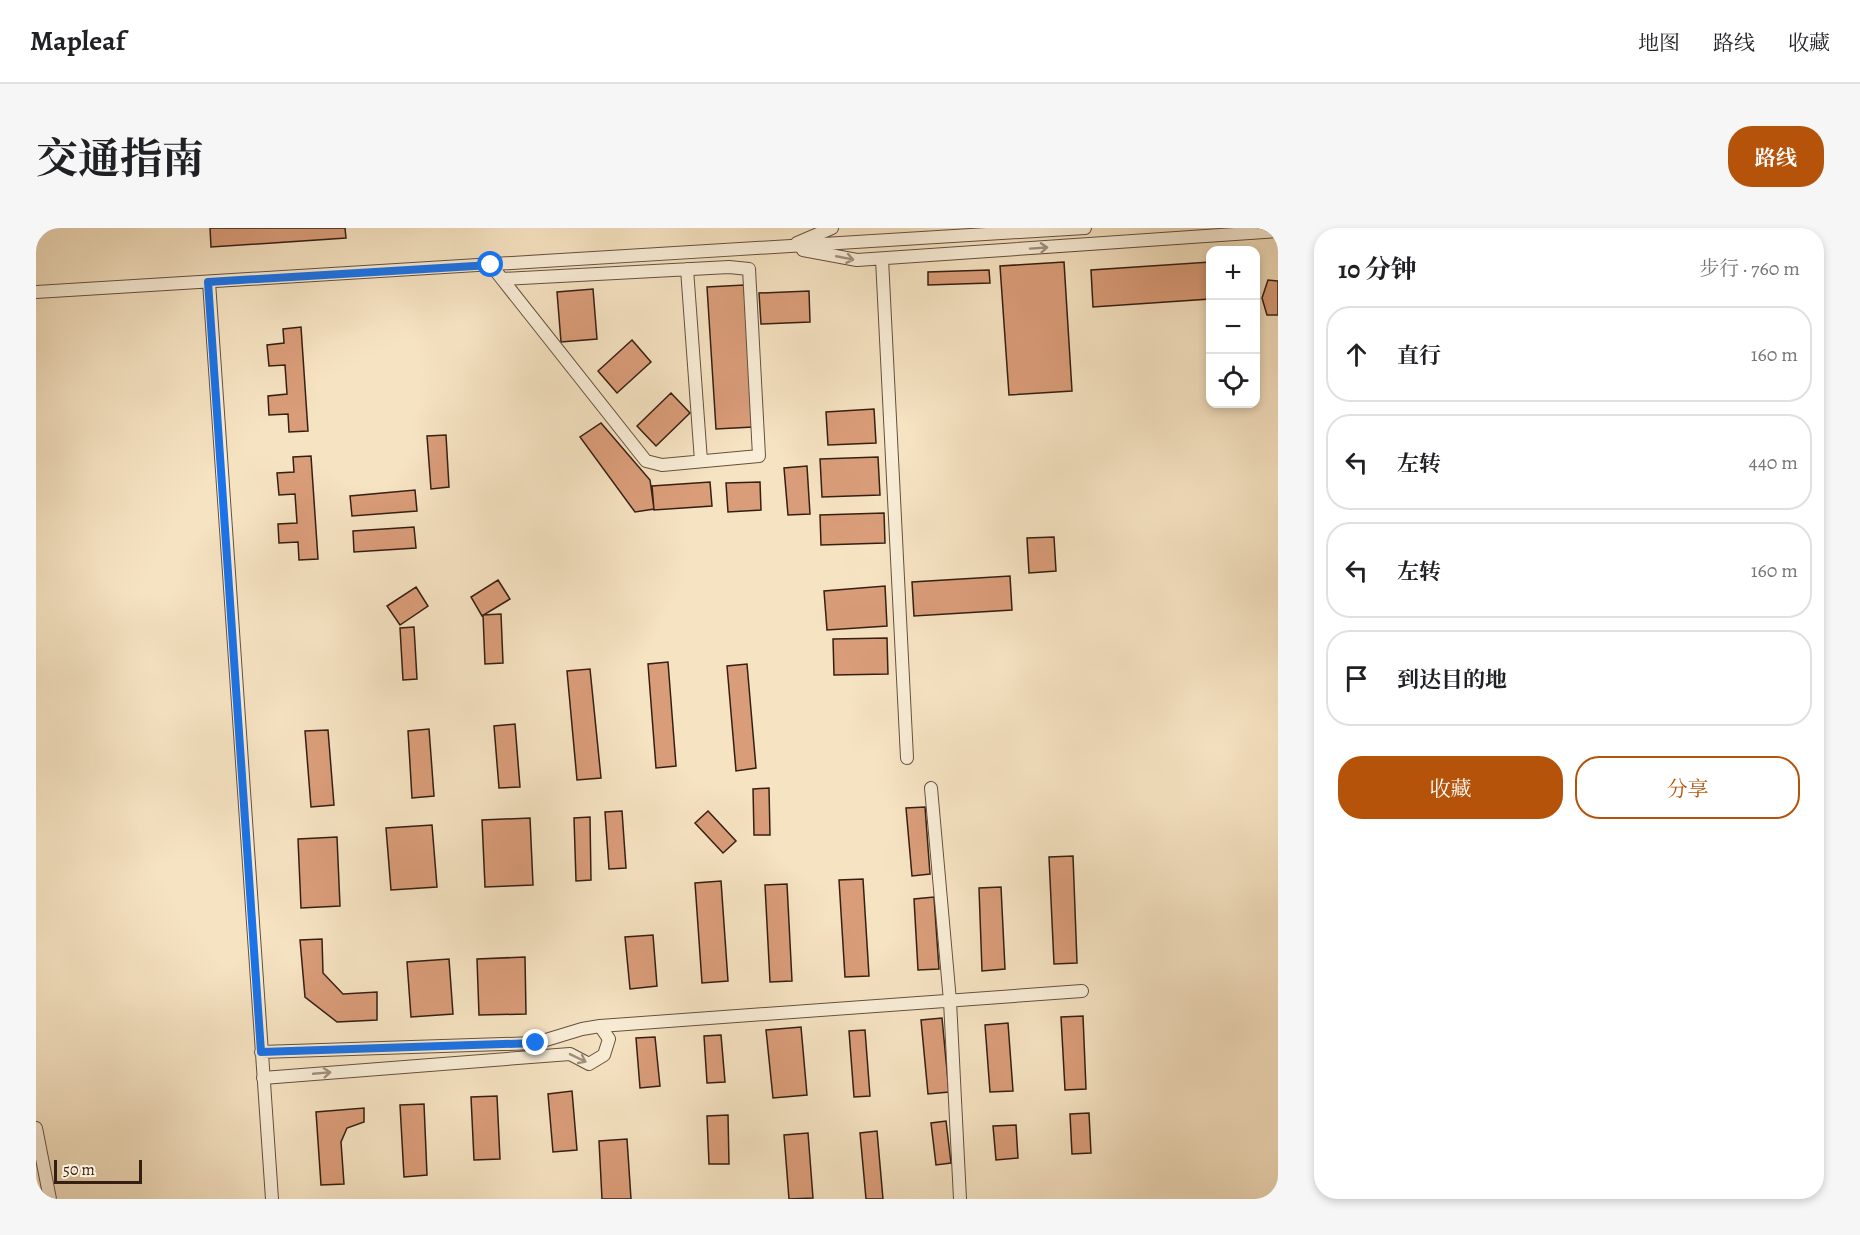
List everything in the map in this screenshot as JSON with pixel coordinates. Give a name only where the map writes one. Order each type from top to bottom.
[{"type":"street","points":[[787,246],[832,228]]},
{"type":"street","points":[[36,292],[1084,228]]},
{"type":"street","points":[[787,246],[857,260],[1278,231]]},
{"type":"street","points":[[882,259],[907,758]]},
{"type":"street","points":[[491,265],[502,279],[646,461],[662,465],[759,456],[749,270],[729,267],[502,279]]},
{"type":"street","points":[[687,269],[701,461]]},
{"type":"street","points":[[208,282],[272,1199]]},
{"type":"street","points":[[931,788],[950,1001],[960,1199]]},
{"type":"street","points":[[261,1052],[536,1043],[600,1026],[1082,991]]},
{"type":"street","points":[[263,1078],[570,1054],[589,1064],[604,1054],[609,1039],[600,1026]]},
{"type":"street","points":[[36,1128],[51,1199]]},
{"type":"building","points":[[210,228],[345,228],[346,238],[211,247]]},
{"type":"building","points":[[1064,262],[1072,391],[1009,395],[1000,266]]},
{"type":"building","points":[[1206,262],[1206,299],[1093,307],[1091,270]]},
{"type":"building","points":[[989,270],[990,283],[928,285],[928,272]]},
{"type":"building","points":[[1268,280],[1278,281],[1278,315],[1267,315],[1262,298]]},
{"type":"building","points":[[744,285],[753,427],[716,429],[707,287]]},
{"type":"building","points":[[593,289],[597,339],[561,342],[557,292]]},
{"type":"building","points":[[809,291],[810,322],[761,324],[759,293]]},
{"type":"building","points":[[301,327],[308,431],[289,432],[288,414],[269,415],[268,396],[287,394],[285,365],[269,366],[267,345],[284,343],[283,329]]},
{"type":"building","points":[[632,340],[651,362],[617,393],[598,371]]},
{"type":"building","points":[[671,393],[690,413],[656,446],[637,426]]},
{"type":"building","points":[[874,409],[876,443],[828,445],[826,412]]},
{"type":"building","points":[[601,423],[650,480],[654,509],[635,512],[580,437]]},
{"type":"building","points":[[446,435],[449,487],[431,489],[427,436]]},
{"type":"building","points":[[311,456],[318,559],[299,560],[298,542],[279,543],[278,524],[297,523],[295,494],[279,495],[277,473],[294,472],[293,457]]},
{"type":"building","points":[[878,457],[880,495],[822,497],[820,459]]},
{"type":"building","points":[[807,466],[810,514],[788,515],[784,468]]},
{"type":"building","points":[[710,482],[712,506],[654,510],[652,486]]},
{"type":"building","points":[[760,482],[761,510],[728,512],[726,483]]},
{"type":"building","points":[[415,490],[417,511],[352,516],[350,496]]},
{"type":"building","points":[[884,513],[885,543],[821,545],[820,515]]},
{"type":"building","points":[[414,527],[416,548],[354,552],[353,531]]},
{"type":"building","points":[[1054,537],[1056,571],[1029,573],[1027,538]]},
{"type":"building","points":[[1010,576],[1012,610],[914,616],[912,582]]},
{"type":"building","points":[[498,580],[510,599],[482,616],[471,597]]},
{"type":"building","points":[[885,586],[887,626],[827,630],[824,591]]},
{"type":"building","points":[[416,587],[428,606],[400,625],[387,606]]},
{"type":"building","points":[[501,614],[503,663],[485,664],[483,615]]},
{"type":"building","points":[[414,627],[417,679],[403,680],[400,628]]},
{"type":"building","points":[[887,638],[888,674],[834,675],[833,639]]},
{"type":"building","points":[[668,662],[676,766],[656,768],[648,664]]},
{"type":"building","points":[[747,664],[756,768],[736,771],[727,666]]},
{"type":"building","points":[[590,669],[601,778],[577,780],[567,671]]},
{"type":"building","points":[[515,724],[520,787],[499,788],[494,726]]},
{"type":"building","points":[[429,729],[434,796],[412,798],[408,731]]},
{"type":"building","points":[[328,730],[334,805],[311,807],[305,731]]},
{"type":"building","points":[[769,788],[770,835],[754,835],[753,789]]},
{"type":"building","points":[[925,807],[930,874],[912,876],[906,808]]},
{"type":"building","points":[[622,811],[626,868],[609,869],[605,812]]},
{"type":"building","points":[[708,811],[736,841],[723,853],[695,823]]},
{"type":"building","points":[[590,817],[591,880],[576,881],[574,818]]},
{"type":"building","points":[[530,818],[533,885],[485,887],[482,820]]},
{"type":"building","points":[[432,825],[437,887],[391,890],[386,828]]},
{"type":"building","points":[[337,837],[340,906],[301,908],[298,839]]},
{"type":"building","points":[[1073,856],[1077,963],[1054,964],[1049,857]]},
{"type":"building","points":[[863,879],[869,976],[845,977],[839,880]]},
{"type":"building","points":[[721,881],[728,981],[702,983],[695,883]]},
{"type":"building","points":[[787,884],[792,981],[770,982],[765,885]]},
{"type":"building","points":[[1001,887],[1005,969],[982,971],[979,888]]},
{"type":"building","points":[[934,897],[939,969],[918,970],[914,899]]},
{"type":"building","points":[[653,935],[657,986],[630,989],[625,937]]},
{"type":"building","points":[[322,939],[323,973],[343,994],[377,992],[377,1020],[337,1022],[305,997],[300,940]]},
{"type":"building","points":[[525,957],[526,1014],[479,1015],[477,959]]},
{"type":"building","points":[[449,959],[453,1014],[411,1017],[407,962]]},
{"type":"building","points":[[1083,1016],[1086,1089],[1065,1090],[1061,1017]]},
{"type":"building","points":[[942,1018],[949,1092],[928,1094],[921,1020]]},
{"type":"building","points":[[1008,1023],[1013,1091],[990,1092],[985,1025]]},
{"type":"building","points":[[801,1027],[807,1095],[773,1098],[766,1030]]},
{"type":"building","points":[[865,1030],[870,1096],[854,1097],[849,1031]]},
{"type":"building","points":[[721,1035],[725,1082],[707,1083],[704,1036]]},
{"type":"building","points":[[655,1037],[660,1086],[640,1088],[636,1038]]},
{"type":"building","points":[[572,1091],[577,1150],[553,1152],[548,1094]]},
{"type":"building","points":[[497,1096],[500,1159],[474,1160],[471,1097]]},
{"type":"building","points":[[424,1104],[427,1175],[404,1177],[400,1105]]},
{"type":"building","points":[[364,1108],[364,1122],[347,1128],[341,1142],[344,1184],[321,1185],[316,1112]]},
{"type":"building","points":[[1089,1113],[1091,1153],[1072,1154],[1070,1114]]},
{"type":"building","points":[[728,1115],[729,1164],[709,1164],[707,1116]]},
{"type":"building","points":[[946,1121],[951,1163],[936,1165],[931,1123]]},
{"type":"building","points":[[1016,1125],[1018,1158],[996,1160],[993,1126]]},
{"type":"building","points":[[877,1131],[883,1199],[866,1199],[860,1133]]},
{"type":"building","points":[[808,1133],[813,1198],[789,1199],[784,1135]]},
{"type":"building","points":[[627,1139],[631,1199],[602,1199],[599,1141]]},
{"type":"route","points":[[491,265],[208,282],[261,1052],[536,1043]]}]
